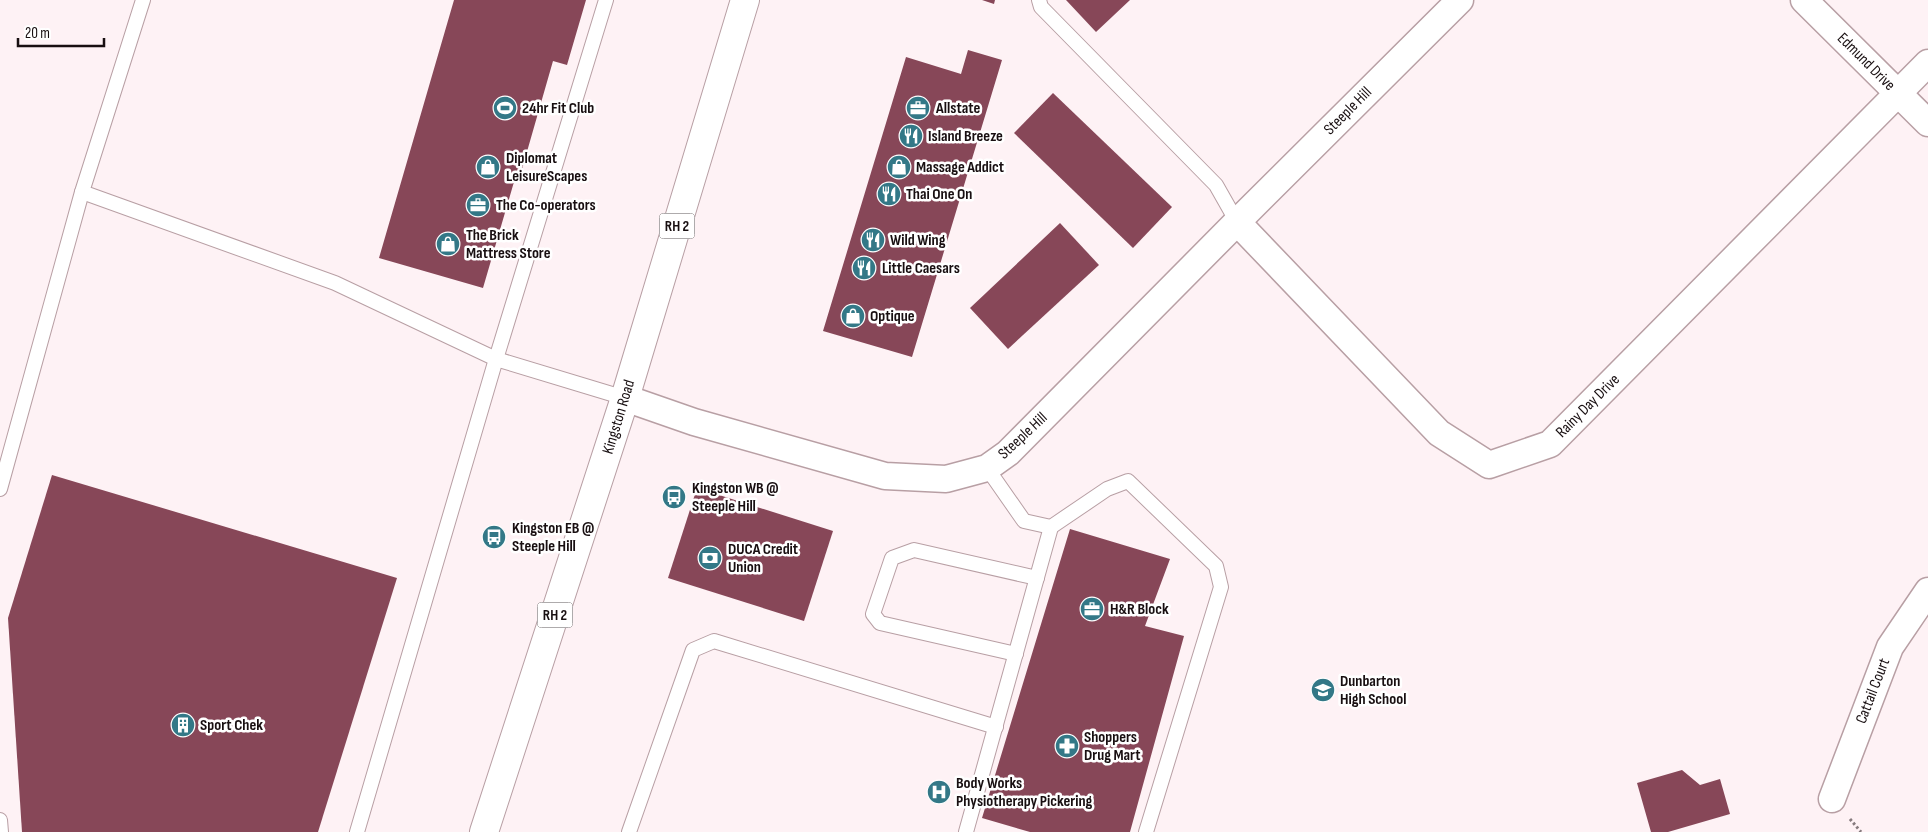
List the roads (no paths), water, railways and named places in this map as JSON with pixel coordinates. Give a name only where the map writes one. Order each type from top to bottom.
[{"type":"main road","name":"Kingston Road","points":[[484,832],[625,398],[744,0]]},
{"type":"street","name":"Steeple Hill","points":[[625,398],[694,422],[885,476],[946,479],[987,468],[1008,453],[1460,0]]},
{"type":"street","name":"Edmund Drive","points":[[1804,0],[1928,123]]},
{"type":"street","points":[[1897,93],[1928,63]]},
{"type":"street","name":"Rainy Day Drive","points":[[1237,222],[1439,433],[1489,465],[1550,444],[1897,93]]},
{"type":"street","name":"Cattail Court","points":[[1832,799],[1890,648],[1928,591]]},
{"type":"lane","points":[[0,489],[82,192],[143,0]]},
{"type":"lane","points":[[357,832],[496,360],[606,0]]},
{"type":"lane","points":[[1039,0],[1041,7],[1216,185],[1237,222]]},
{"type":"lane","points":[[82,192],[335,283],[496,360],[625,398]]},
{"type":"lane","points":[[987,468],[1024,521],[1051,527]]},
{"type":"lane","points":[[966,832],[1051,527],[1107,489],[1128,481],[1216,566],[1221,587],[1146,832]]},
{"type":"lane","points":[[1016,654],[880,623],[873,614],[892,558],[914,550],[1037,578]]},
{"type":"lane","points":[[629,832],[693,650],[714,641],[996,727]]},
{"type":"lane","points":[[0,820],[1,832]]},
{"type":"place","name":"24hr Fit Club","points":[[505,108]]},
{"type":"place","name":"Allstate","points":[[918,108]]},
{"type":"place","name":"Island Breeze","points":[[911,136]]},
{"type":"place","name":"Diplomat LeisureScapes","points":[[488,167]]},
{"type":"place","name":"Massage Addict","points":[[899,167]]},
{"type":"place","name":"Thai One On","points":[[889,194]]},
{"type":"place","name":"The Co-operators","points":[[478,205]]},
{"type":"place","name":"Wild Wing","points":[[873,240]]},
{"type":"place","name":"The Brick Mattress Store","points":[[448,244]]},
{"type":"place","name":"Little Caesars","points":[[864,268]]},
{"type":"place","name":"Optique","points":[[853,316]]},
{"type":"place","name":"Kingston WB @ Steeple Hill","points":[[674,497]]},
{"type":"place","name":"Kingston EB @ Steeple Hill","points":[[494,537]]},
{"type":"place","name":"DUCA Credit Union","points":[[710,558]]},
{"type":"place","name":"H&R Block","points":[[1092,609]]},
{"type":"place","name":"Dunbarton High School","points":[[1323,690]]},
{"type":"place","name":"Sport Chek","points":[[183,725]]},
{"type":"place","name":"Shoppers Drug Mart","points":[[1067,746]]},
{"type":"place","name":"Body Works Physiotherapy Pickering","points":[[939,792]]}]
